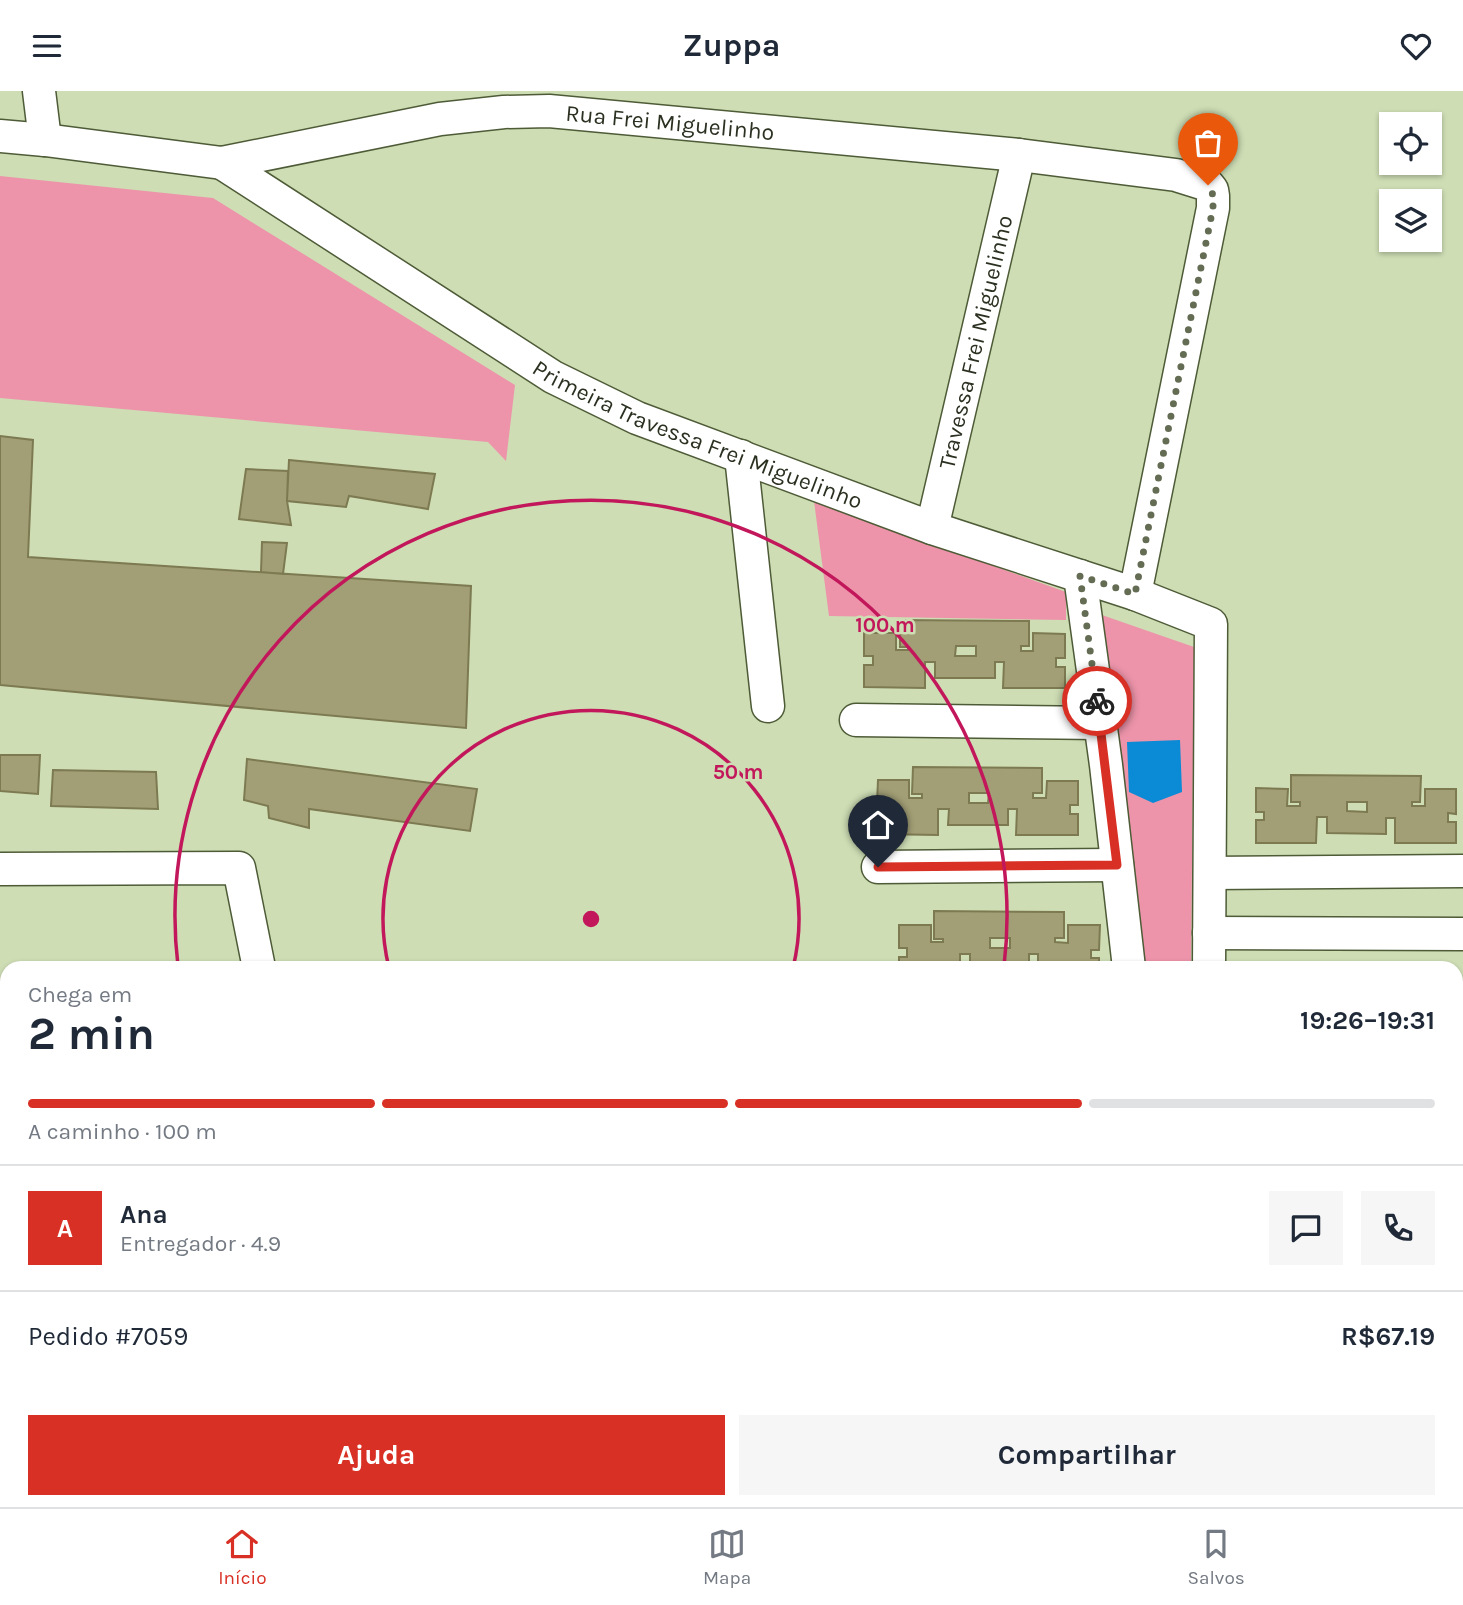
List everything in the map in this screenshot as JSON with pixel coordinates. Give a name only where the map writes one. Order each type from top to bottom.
[{"type":"street","points":[[39,91],[46,140]]},
{"type":"street","name":"Rua Frei Miguelinho","points":[[0,136],[222,163],[440,119],[550,110],[1019,155],[1176,175],[1208,185],[1212,190],[1213,208],[1135,594]]},
{"type":"street","name":"Travessa Frei Miguelinho","points":[[932,528],[1019,155]]},
{"type":"street","name":"Primeira Travessa Frei Miguelinho","points":[[222,163],[553,377],[636,418],[932,528],[1135,594],[1211,624],[1210,873]]},
{"type":"street","points":[[741,456],[768,706]]},
{"type":"street","points":[[1080,576],[1128,961]]},
{"type":"street","points":[[856,720],[1100,723]]},
{"type":"street","points":[[878,867],[1117,865]]},
{"type":"street","points":[[0,869],[239,868],[258,961]]},
{"type":"street","points":[[1209,961],[1210,873],[1463,871]]},
{"type":"street","points":[[1209,933],[1463,933]]},
{"type":"shaded area","points":[[0,176],[213,198],[515,385],[506,461],[488,442],[0,398]]},
{"type":"shaded area","points":[[814,501],[1066,592],[1066,620],[829,616]]},
{"type":"shaded area","points":[[1099,614],[1194,647],[1191,961],[1135,961]]},
{"type":"water","points":[[1180,740],[1182,792],[1153,803],[1129,792],[1127,742]]},
{"type":"building","points":[[0,436],[33,440],[28,557],[471,586],[466,728],[0,685]]},
{"type":"building","points":[[289,460],[435,474],[428,509],[349,496],[346,507],[287,501]]},
{"type":"building","points":[[246,469],[288,471],[287,501],[291,525],[239,519]]},
{"type":"building","points":[[262,542],[287,543],[283,574],[261,572]]},
{"type":"building","points":[[900,620],[1029,621],[1029,646],[1021,646],[1021,651],[1033,651],[1033,633],[1065,634],[1065,658],[1056,658],[1056,667],[1065,667],[1065,688],[1003,688],[1004,662],[995,662],[995,678],[935,678],[935,662],[925,662],[925,688],[864,687],[864,665],[873,665],[873,656],[864,656],[864,633],[896,633],[896,650],[908,650],[908,647],[900,647]],"holes":[[[956,646],[976,646],[976,656],[955,656]]]},
{"type":"building","points":[[0,755],[40,755],[38,794],[0,791]]},
{"type":"building","points":[[247,759],[477,789],[470,831],[309,809],[309,828],[269,818],[268,806],[244,800]]},
{"type":"building","points":[[913,767],[1042,768],[1042,793],[1033,793],[1033,798],[1046,798],[1047,781],[1078,781],[1078,805],[1070,805],[1070,814],[1078,814],[1078,835],[1016,835],[1017,809],[1008,809],[1008,825],[948,825],[949,809],[938,809],[938,835],[877,834],[878,812],[886,812],[886,803],[877,803],[878,780],[909,780],[909,798],[922,798],[922,794],[912,794]],"holes":[[[969,793],[989,793],[988,803],[969,803]]]},
{"type":"building","points":[[53,770],[156,772],[158,809],[51,806]]},
{"type":"building","points":[[1291,775],[1421,776],[1420,802],[1412,802],[1412,806],[1425,806],[1425,789],[1456,789],[1456,814],[1448,813],[1448,822],[1456,822],[1456,843],[1395,843],[1395,818],[1386,818],[1386,834],[1327,833],[1327,817],[1317,817],[1316,843],[1256,843],[1256,820],[1264,820],[1264,812],[1256,812],[1256,788],[1288,789],[1287,806],[1300,806],[1300,802],[1291,802]],"holes":[[[1347,802],[1367,802],[1367,812],[1347,811]]]},
{"type":"building","points":[[934,911],[1064,912],[1064,938],[1055,938],[1055,942],[1068,943],[1068,925],[1100,925],[1099,950],[1091,950],[1091,958],[1099,958],[1099,961],[1038,961],[1038,954],[1029,954],[1029,961],[970,961],[970,954],[960,954],[960,961],[899,961],[899,957],[907,957],[907,948],[899,948],[899,925],[931,925],[931,942],[943,942],[943,939],[934,939]],"holes":[[[990,938],[1010,938],[1010,948],[990,948]]]},
{"type":"way so far","points":[[1097,701],[1080,576],[1135,594],[1213,208],[1212,190],[1208,185]]},
{"type":"route","points":[[878,867],[1117,865],[1097,701]]}]
